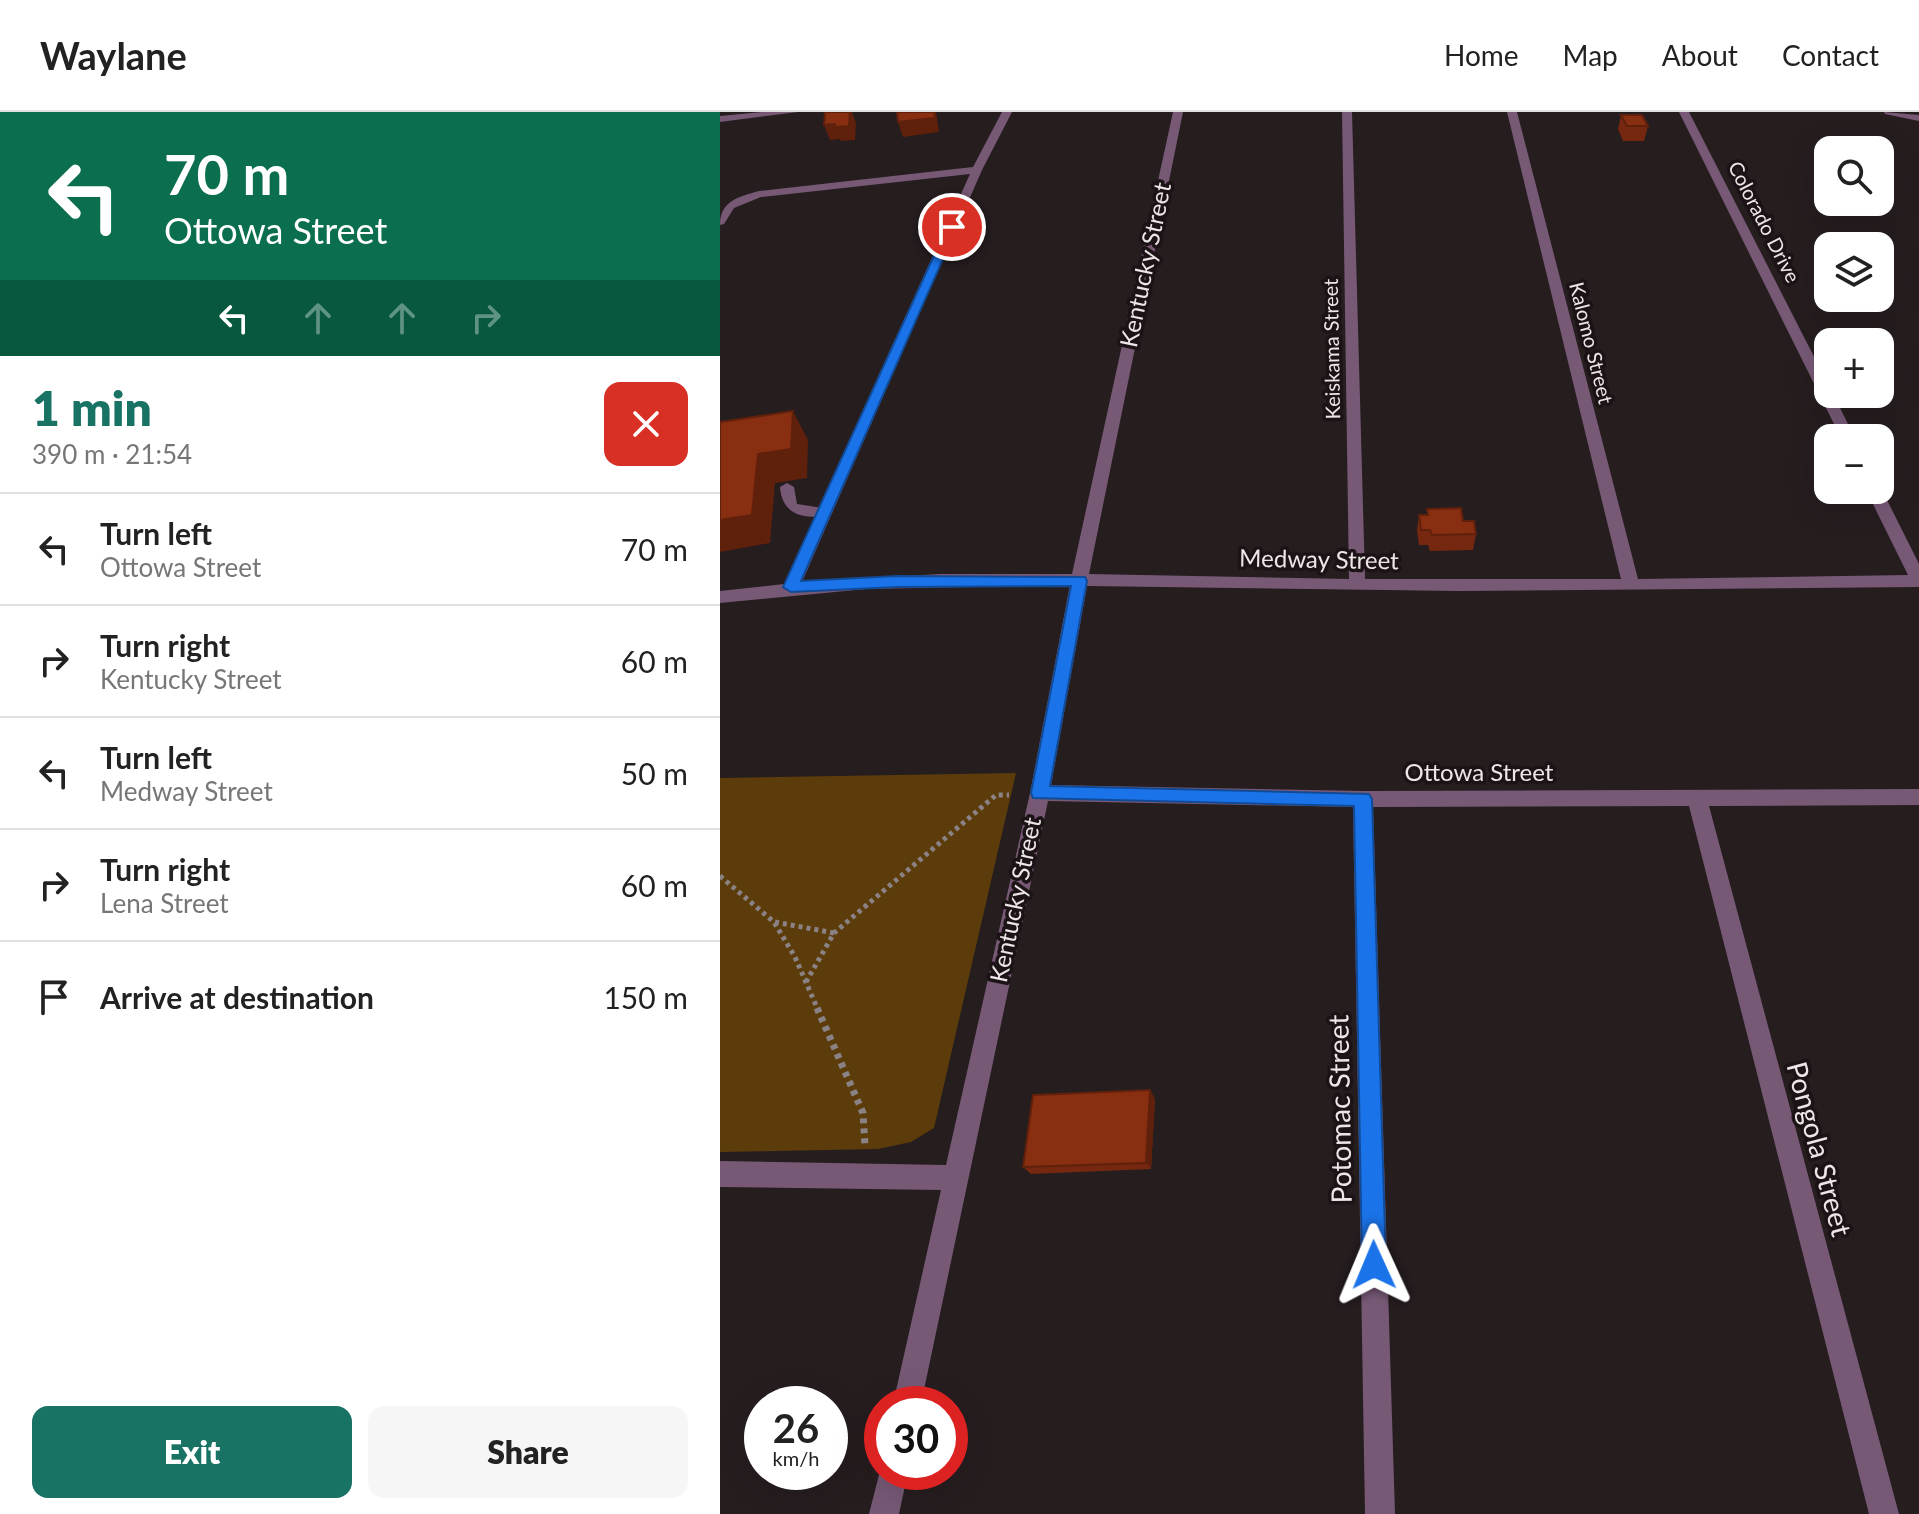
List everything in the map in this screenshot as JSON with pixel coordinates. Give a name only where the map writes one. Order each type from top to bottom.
[{"type":"street","points":[[720,119],[793,112]]},
{"type":"street","points":[[791,587],[977,170],[1007,112]]},
{"type":"street","name":"Kentucky Street","points":[[911,1386],[1040,793],[1079,581],[1178,112]]},
{"type":"street","name":"Keiskama Street","points":[[1347,112],[1357,585]]},
{"type":"street","name":"Kalomo Street","points":[[1512,112],[1631,585]]},
{"type":"street","name":"Colorado Drive","points":[[1684,112],[1841,424]]},
{"type":"street","points":[[1889,112],[1919,118]]},
{"type":"street","points":[[720,222],[730,206],[759,194],[977,170]]},
{"type":"street","points":[[1881,504],[1919,580]]},
{"type":"street","name":"Medway Street","points":[[720,597],[791,587],[897,582],[1631,585],[1919,580]]},
{"type":"street","name":"Ottowa Street","points":[[1040,793],[1363,799],[1919,797]]},
{"type":"street","name":"Potomac Street","points":[[1363,799],[1380,1514]]},
{"type":"street","name":"Pongola Street","points":[[1697,799],[1884,1514]]},
{"type":"street","points":[[720,1174],[955,1178]]},
{"type":"street","points":[[884,1514],[889,1490]]},
{"type":"lane","points":[[787,487],[790,506],[798,511],[824,512]]},
{"type":"path","points":[[806,983],[834,933],[996,795],[1040,793]]},
{"type":"path","points":[[720,876],[774,922],[806,983],[863,1113],[867,1176]]},
{"type":"path","points":[[774,922],[834,933]]},
{"type":"shaded area","points":[[1016,773],[934,1128],[911,1142],[878,1149],[720,1152],[720,778]]},
{"type":"building","points":[[825,112],[850,112],[849,126],[824,125]]},
{"type":"building","points":[[897,112],[934,112],[935,118],[898,122]]},
{"type":"building","points":[[1621,115],[1642,115],[1648,126],[1627,126]]},
{"type":"building","points":[[793,411],[791,449],[758,454],[752,515],[720,520],[720,422]]},
{"type":"building","points":[[1461,508],[1463,521],[1474,521],[1476,534],[1432,535],[1430,530],[1421,530],[1419,515],[1428,515],[1427,509]]},
{"type":"building","points":[[1150,1090],[1146,1163],[1023,1167],[1033,1095]]},
{"type":"route","points":[[952,227],[791,587],[845,583],[1079,581],[1040,793],[1363,799],[1374,1265]]}]
